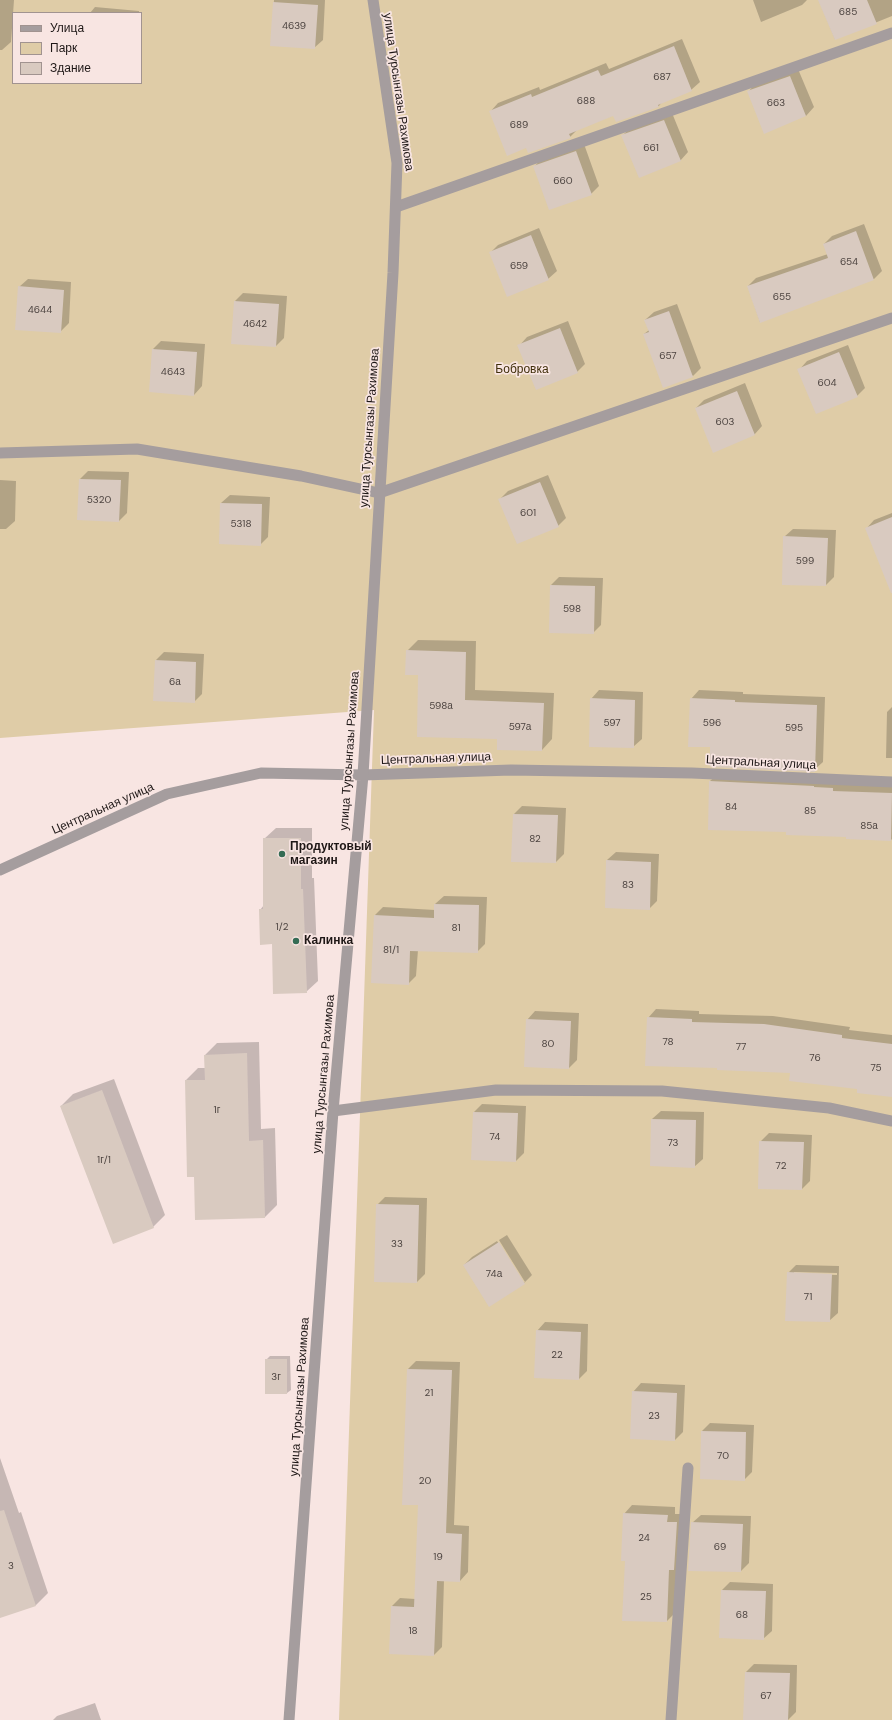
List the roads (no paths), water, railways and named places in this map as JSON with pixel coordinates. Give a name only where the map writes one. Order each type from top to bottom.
[{"type":"street","name":"улица Турсынгазы Рахимова","points":[[289,1720],[333,1111],[363,775],[396,208],[397,163],[373,0]]},
{"type":"street","points":[[396,208],[892,33]]},
{"type":"street","points":[[0,453],[137,449],[301,476],[379,493],[892,318]]},
{"type":"street","name":"Центральная улица","points":[[0,870],[167,794],[261,773],[363,775],[511,770],[692,773],[892,782]]},
{"type":"street","points":[[333,1111],[496,1090],[662,1091],[829,1108],[892,1121]]},
{"type":"street","points":[[671,1720],[688,1468]]},
{"type":"place","name":"Продуктовый магазин","points":[[282,854]]},
{"type":"place","name":"Калинка","points":[[296,941]]},
{"type":"park label","name":"Бобровка","points":[[522,370]]}]
